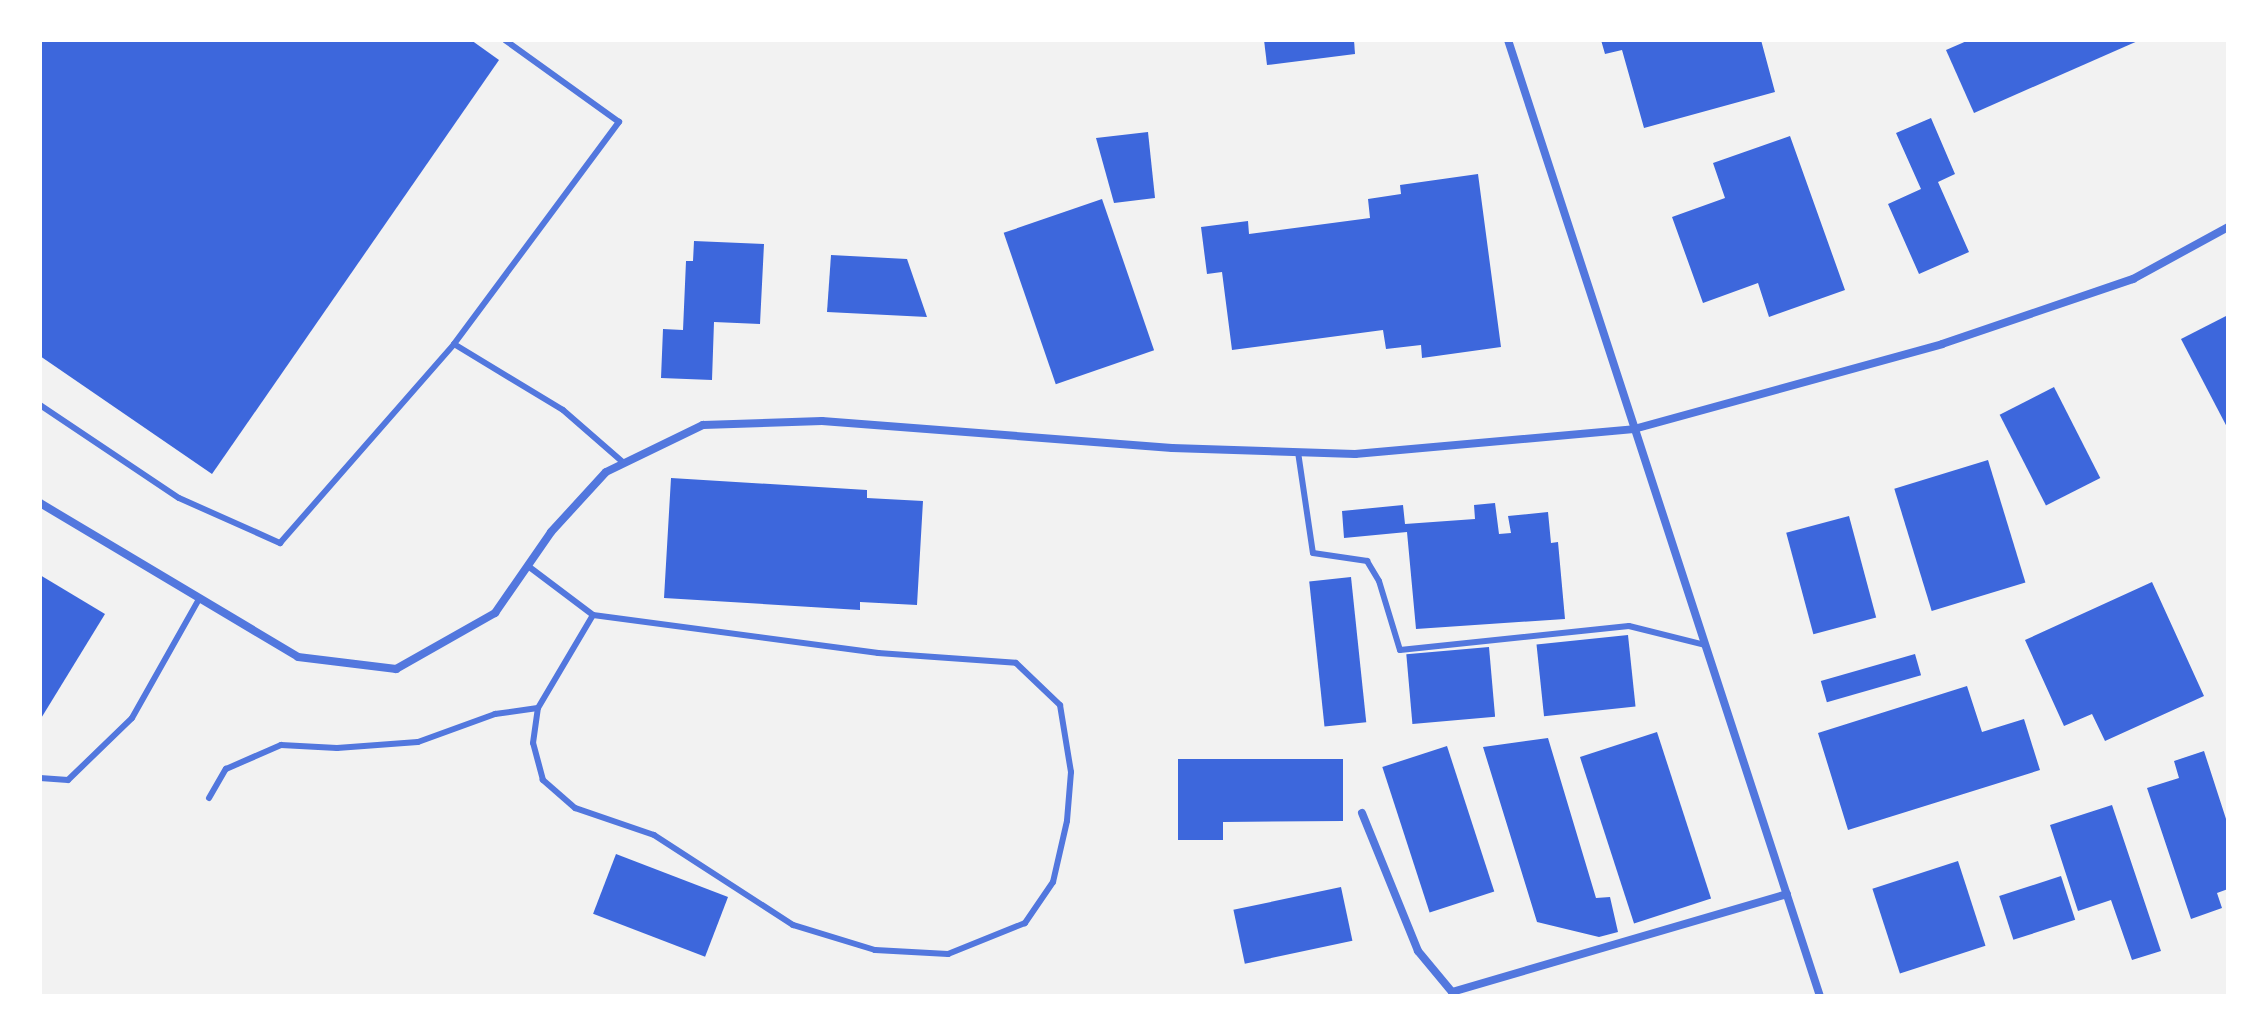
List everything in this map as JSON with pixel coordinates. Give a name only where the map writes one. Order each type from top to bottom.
[{"type":"street","points":[[1508,40],[1820,996]]},
{"type":"street","points":[[40,503],[298,657],[396,669],[495,613],[528,566],[606,472],[703,425],[822,421],[1172,448],[1355,454],[1634,429],[1942,344],[2133,279],[2228,227]]},
{"type":"street","points":[[1362,813],[1418,951],[1452,992],[1787,894]]},
{"type":"lane","points":[[40,405],[179,498],[280,543],[454,344],[619,122],[505,40]]},
{"type":"lane","points":[[454,344],[563,410],[624,463]]},
{"type":"lane","points":[[1298,452],[1313,553],[1367,561],[1379,581],[1400,650],[1629,626],[1705,645]]},
{"type":"lane","points":[[528,566],[593,615],[878,653],[1016,663],[1060,705],[1071,772],[1067,821],[1053,882],[1025,923],[948,954],[875,950],[793,925],[654,835],[575,808],[543,780],[533,743],[538,708],[593,615]]},
{"type":"lane","points":[[40,778],[68,780],[132,718],[199,599]]},
{"type":"lane","points":[[209,798],[226,769],[281,745],[337,748],[418,742],[495,714],[538,708]]},
{"type":"building","points":[[40,40],[471,40],[499,60],[212,474],[40,356]]},
{"type":"building","points":[[1264,40],[1354,40],[1355,54],[1267,65]]},
{"type":"building","points":[[1601,40],[1761,40],[1775,92],[1644,128],[1622,50],[1605,54]]},
{"type":"building","points":[[1969,40],[2140,40],[1974,113],[1946,50]]},
{"type":"building","points":[[1931,118],[1955,174],[1938,182],[1969,252],[1919,274],[1888,204],[1921,189],[1896,133]]},
{"type":"building","points":[[1148,132],[1155,198],[1114,203],[1096,138]]},
{"type":"building","points":[[1790,136],[1845,290],[1769,317],[1758,283],[1703,303],[1672,217],[1725,198],[1713,163]]},
{"type":"building","points":[[1478,174],[1501,347],[1422,358],[1421,345],[1386,349],[1383,330],[1232,350],[1222,272],[1207,274],[1201,227],[1248,221],[1249,234],[1370,218],[1368,199],[1401,194],[1400,185]]},
{"type":"building","points":[[1102,199],[1154,350],[1056,384],[1004,233]]},
{"type":"building","points":[[694,241],[764,244],[760,324],[714,322],[712,380],[661,378],[663,329],[683,330],[686,261],[693,261]]},
{"type":"building","points":[[831,255],[907,259],[927,317],[827,312]]},
{"type":"building","points":[[2228,315],[2228,429],[2181,339]]},
{"type":"building","points":[[2054,387],[2100,478],[2046,506],[2000,415]]},
{"type":"building","points":[[1988,460],[2025,582],[1932,611],[1894,489]]},
{"type":"building","points":[[671,478],[867,490],[867,498],[923,501],[917,605],[860,602],[860,610],[664,598]]},
{"type":"building","points":[[1495,503],[1499,534],[1511,533],[1508,516],[1548,512],[1551,543],[1558,542],[1565,619],[1416,629],[1407,532],[1344,538],[1342,511],[1403,505],[1405,524],[1475,519],[1474,505]]},
{"type":"building","points":[[1849,516],[1876,617],[1813,634],[1786,533]]},
{"type":"building","points":[[40,575],[105,614],[40,720]]},
{"type":"building","points":[[1351,577],[1366,722],[1324,727],[1309,581]]},
{"type":"building","points":[[2152,582],[2204,696],[2105,741],[2092,714],[2064,726],[2025,640]]},
{"type":"building","points":[[1628,635],[1636,707],[1544,716],[1537,645]]},
{"type":"building","points":[[1489,647],[1495,717],[1412,724],[1406,654]]},
{"type":"building","points":[[1915,654],[1921,675],[1827,702],[1821,681]]},
{"type":"building","points":[[1967,686],[1982,732],[2024,719],[2040,770],[1848,830],[1818,733]]},
{"type":"building","points":[[1657,732],[1711,898],[1634,923],[1580,757]]},
{"type":"building","points":[[1548,738],[1596,898],[1610,897],[1618,932],[1599,937],[1537,922],[1483,747]]},
{"type":"building","points":[[1447,746],[1494,892],[1430,913],[1382,767]]},
{"type":"building","points":[[2204,751],[2228,825],[2228,889],[2217,893],[2222,908],[2191,919],[2147,788],[2179,778],[2174,761]]},
{"type":"building","points":[[1178,759],[1343,759],[1343,821],[1223,822],[1223,840],[1178,840]]},
{"type":"building","points":[[2112,805],[2161,951],[2132,960],[2111,900],[2078,911],[2050,825]]},
{"type":"building","points":[[616,854],[728,897],[705,957],[593,914]]},
{"type":"building","points":[[1958,861],[1986,946],[1900,973],[1872,889]]},
{"type":"building","points":[[2061,876],[2075,920],[2013,940],[1999,896]]},
{"type":"building","points":[[1341,887],[1352,941],[1245,964],[1233,910]]}]
